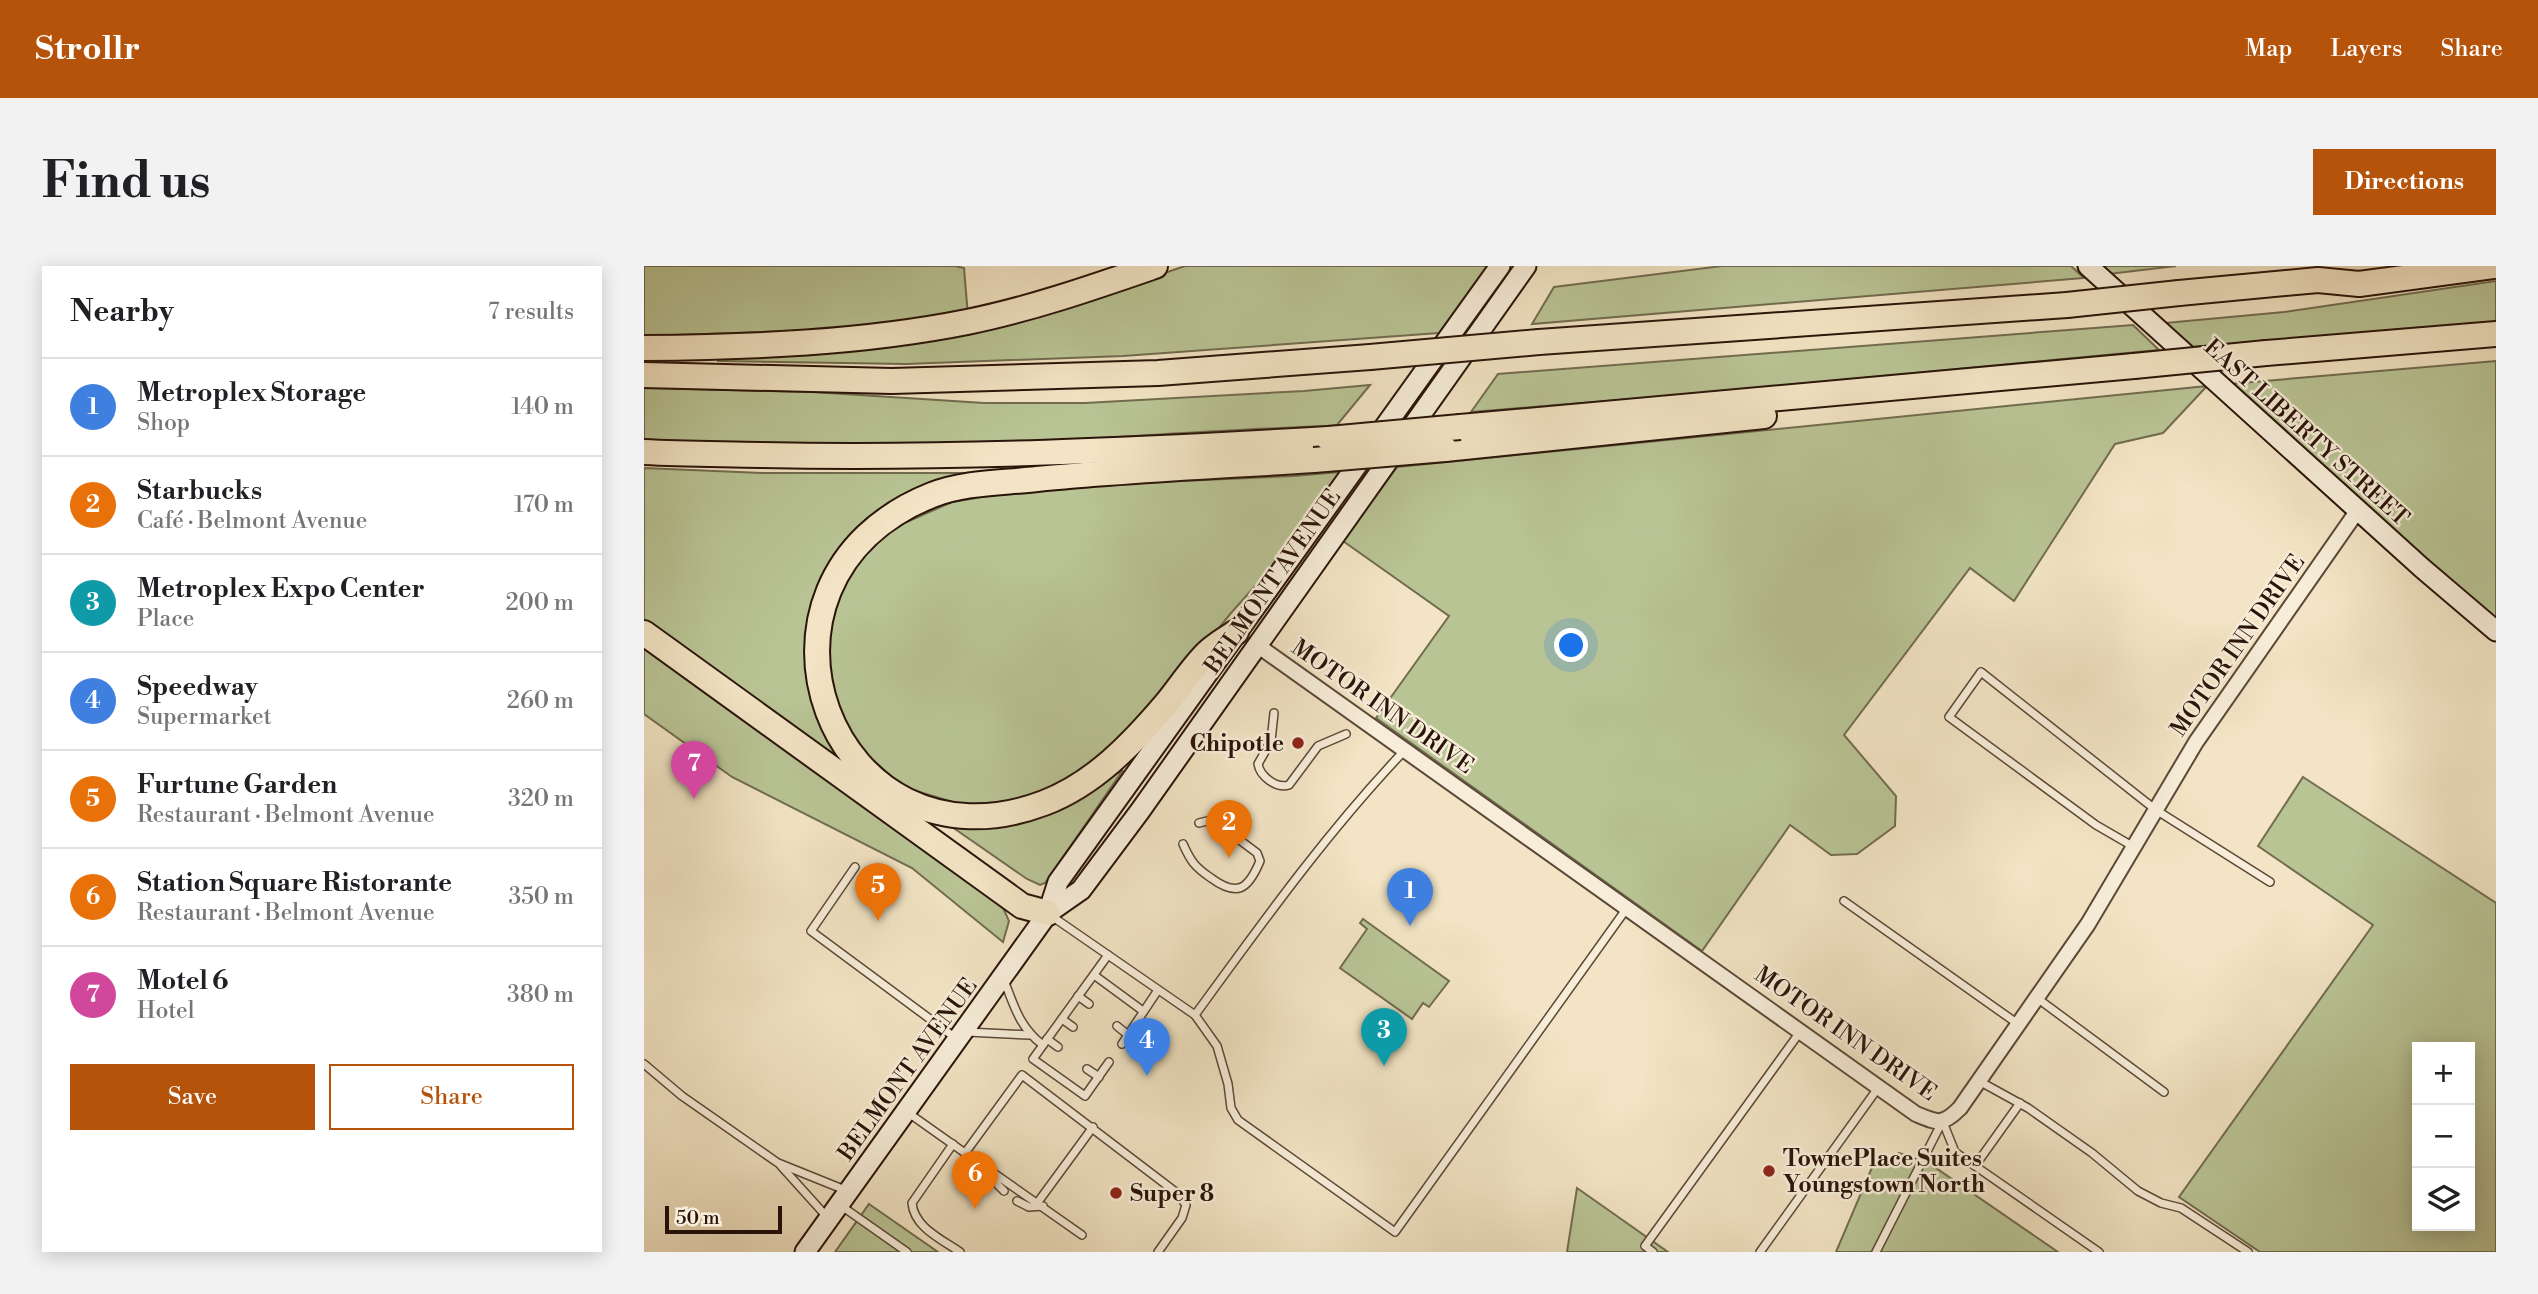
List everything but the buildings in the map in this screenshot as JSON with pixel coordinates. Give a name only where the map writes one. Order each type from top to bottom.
[{"type":"highway","points":[[644,348],[766,345],[927,329],[1021,309],[1155,266]]},
{"type":"highway","points":[[2318,280],[2362,266]]},
{"type":"highway","points":[[644,375],[932,380],[1158,373],[2067,304],[2318,280],[2359,284],[2493,266]]},
{"type":"highway","points":[[644,452],[959,456],[1329,439],[2496,334]]},
{"type":"highway","points":[[2335,348],[2401,356],[2496,349]]},
{"type":"highway","points":[[1048,913],[1030,893],[889,792],[850,752],[830,719],[818,676],[816,651],[818,623],[831,583],[844,562],[865,539],[912,504],[956,487],[1445,449],[1994,392],[2066,372]]},
{"type":"highway","points":[[889,792],[929,810],[965,817],[989,817],[1044,803],[1097,774],[1134,740],[1207,652],[1236,632]]},
{"type":"highway","points":[[644,633],[1022,906],[1048,913]]},
{"type":"main road","name":"BELMONT AVENUE","points":[[805,1252],[1048,913],[1058,882],[1500,266]]},
{"type":"main road","name":"BELMONT AVENUE","points":[[1048,913],[1081,890],[1140,811],[1526,266]]},
{"type":"main road","name":"EAST LIBERTY STREET","points":[[2088,266],[2496,631]]},
{"type":"street","name":"MOTOR INN DRIVE","points":[[1257,645],[1916,1114],[1942,1122],[1950,1119],[1960,1108],[2088,924],[2196,742],[2358,510]]},
{"type":"lane","points":[[2135,848],[2096,825],[1949,717],[1981,672],[2155,810],[2270,883]]},
{"type":"lane","points":[[1274,713],[1271,741],[1258,764],[1263,774],[1278,786],[1289,785],[1318,746],[1346,734]]},
{"type":"lane","points":[[1195,1015],[1291,883],[1370,786],[1405,750]]},
{"type":"lane","points":[[1183,844],[1192,864],[1223,887],[1235,890],[1245,885],[1259,865],[1260,857],[1217,822],[1211,820],[1199,823]]},
{"type":"lane","points":[[855,867],[811,931],[960,1036],[1029,1035],[1058,1047]]},
{"type":"lane","points":[[1844,901],[2019,1024]]},
{"type":"lane","points":[[1048,913],[1195,1015],[1217,1046],[1228,1084],[1231,1108],[1238,1120],[1395,1232],[1627,907]]},
{"type":"lane","points":[[1108,955],[1033,1059],[1085,1096],[1109,1062]]},
{"type":"lane","points":[[1094,975],[1143,1011]]},
{"type":"lane","points":[[1003,976],[1016,1012],[1029,1035]]},
{"type":"lane","points":[[1122,1044],[1158,990]]},
{"type":"lane","points":[[1078,996],[1089,1004]]},
{"type":"lane","points":[[2037,998],[2164,1092]]},
{"type":"lane","points":[[1062,1019],[1073,1027]]},
{"type":"lane","points":[[1117,1026],[1128,1035]]},
{"type":"lane","points":[[1653,1252],[1644,1246],[1801,1031]]},
{"type":"lane","points":[[644,1064],[681,1096],[907,1252]]},
{"type":"lane","points":[[1087,1069],[1099,1077]]},
{"type":"lane","points":[[965,1153],[1022,1075],[1177,1193],[1186,1205],[1182,1218],[1158,1252]]},
{"type":"lane","points":[[1979,1081],[2020,1103],[2092,1153],[2138,1191],[2161,1203],[2181,1208],[2248,1252]]},
{"type":"lane","points":[[1760,1252],[1878,1087]]},
{"type":"lane","points":[[1975,1166],[2020,1103]]},
{"type":"lane","points":[[906,1112],[1082,1235]]},
{"type":"lane","points":[[1942,1122],[1955,1152],[2099,1252]]},
{"type":"lane","points":[[1876,1252],[1942,1122]]},
{"type":"lane","points":[[1017,1201],[1029,1207],[1040,1204],[1093,1127]]},
{"type":"lane","points":[[953,1144],[912,1203],[912,1213],[919,1223],[960,1252]]},
{"type":"lane","points":[[778,1163],[839,1205]]},
{"type":"lane","points":[[994,1172],[998,1185],[1004,1191]]},
{"type":"green space","points":[[644,266],[955,266],[964,268],[968,316],[879,328],[644,336]]},
{"type":"green space","points":[[1185,266],[1487,266],[1439,333],[1123,356],[906,364],[718,361],[717,353],[1053,311]]},
{"type":"green space","points":[[1722,266],[2071,266],[2084,278],[1532,324],[1554,287]]},
{"type":"green space","points":[[2103,266],[2176,266],[2109,274]]},
{"type":"green space","points":[[2496,281],[2496,322],[2190,347],[2165,323],[2284,312]]},
{"type":"green space","points":[[2133,325],[2159,350],[1471,412],[1498,374]]},
{"type":"green space","points":[[2496,361],[2496,620],[2456,588],[2229,384]]},
{"type":"green space","points":[[1370,385],[1337,425],[1327,426],[922,445],[644,441],[644,388],[813,392],[984,403],[1085,403]]},
{"type":"green space","points":[[2207,386],[2163,433],[2115,444],[2014,601],[1970,568],[1844,735],[1896,796],[1895,826],[1857,854],[1831,855],[1790,825],[1702,951],[1376,718],[1449,616],[1343,541],[1397,467]]},
{"type":"green space","points":[[644,468],[762,473],[975,473],[909,500],[814,611],[849,764],[845,771],[644,626]]},
{"type":"green space","points":[[1340,472],[1275,564],[1231,613],[1157,705],[1089,769],[1026,800],[963,805],[903,787],[862,750],[845,724],[834,693],[829,662],[829,627],[840,593],[858,561],[891,529],[952,502],[1044,487]]},
{"type":"green space","points":[[644,648],[1001,903],[1009,921],[1003,942],[912,868],[732,777],[644,714]]},
{"type":"green space","points":[[1123,770],[1045,883],[1040,885],[1027,879],[942,820],[990,825],[1020,821],[1066,803]]},
{"type":"green space","points":[[2303,777],[2496,903],[2496,1252],[2260,1252],[2179,1197],[2373,925],[2258,846]]},
{"type":"green space","points":[[1363,919],[1449,981],[1429,1007],[1423,1003],[1412,1019],[1340,968],[1367,929],[1360,923]]},
{"type":"green space","points":[[1899,1153],[1930,1164],[2058,1252],[1836,1252],[1873,1165]]},
{"type":"green space","points":[[1577,1188],[1668,1252],[1567,1252]]},
{"type":"green space","points":[[869,1204],[938,1252],[835,1252]]},
{"type":"place","name":"Chipotle","points":[[1298,743]]},
{"type":"place","name":"Motel 6","points":[[694,799]]},
{"type":"place","name":"Starbucks","points":[[1229,858]]},
{"type":"place","name":"Furtune Garden","points":[[878,921]]},
{"type":"place","name":"Metroplex Storage","points":[[1410,926]]},
{"type":"place","name":"Metroplex Expo Center","points":[[1384,1066]]},
{"type":"place","name":"Speedway","points":[[1147,1076]]},
{"type":"place","name":"TownePlace Suites Youngstown North","points":[[1769,1171]]},
{"type":"place","name":"Super 8","points":[[1116,1193]]},
{"type":"place","name":"Station Square Ristorante","points":[[975,1209]]}]
